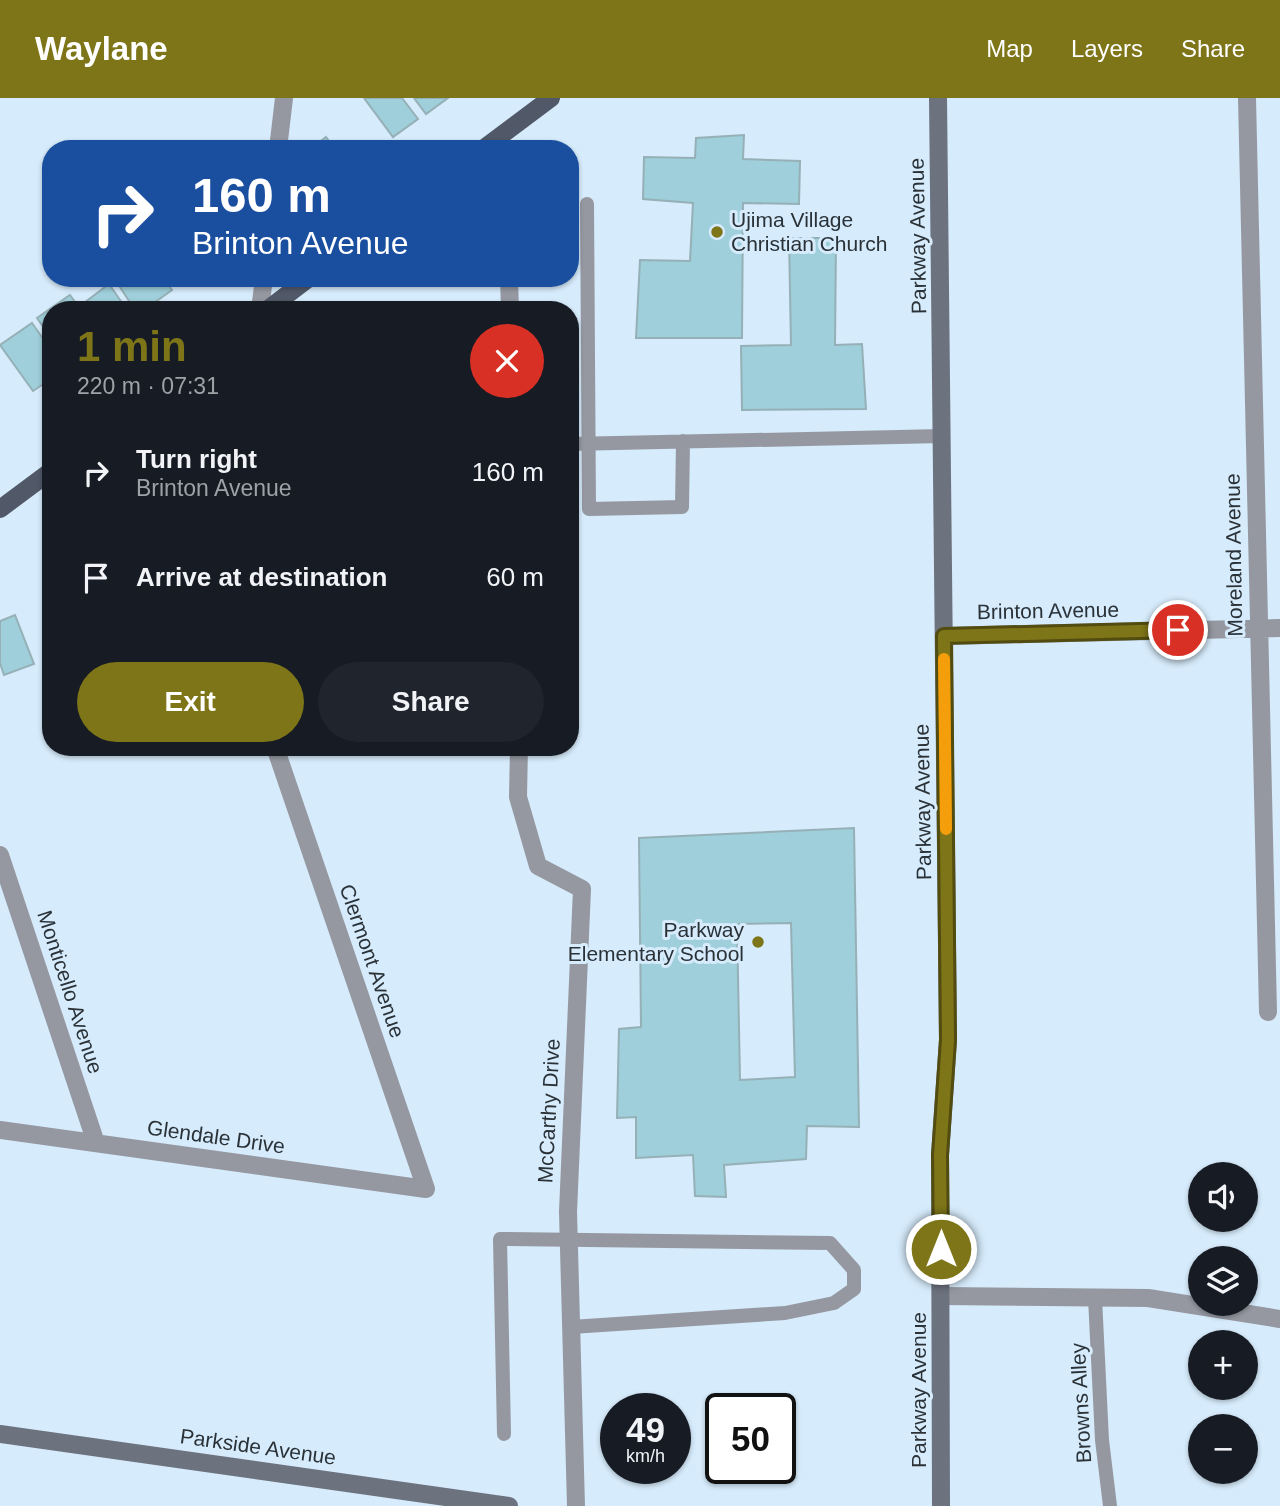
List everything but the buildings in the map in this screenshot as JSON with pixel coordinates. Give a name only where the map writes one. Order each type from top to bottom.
[{"type":"main road","points":[[506,140],[551,98]]},
{"type":"main road","name":"Parkway Avenue","points":[[938,98],[948,1040],[940,1155],[941,1506]]},
{"type":"main road","points":[[279,301],[297,287]]},
{"type":"main road","points":[[0,509],[42,478]]},
{"type":"main road","name":"Parkside Avenue","points":[[0,1434],[448,1502],[509,1506]]},
{"type":"street","points":[[279,140],[284,98]]},
{"type":"street","name":"Moreland Avenue","points":[[1247,98],[1268,1012]]},
{"type":"street","name":"Brinton Avenue","points":[[944,636],[1280,628]]},
{"type":"street","name":"Clermont Avenue","points":[[278,756],[426,1189]]},
{"type":"street","name":"McCarthy Drive","points":[[519,756],[518,797],[538,866],[582,889],[568,1240],[576,1506]]},
{"type":"street","name":"Monticello Avenue","points":[[0,855],[96,1143]]},
{"type":"street","name":"Glendale Drive","points":[[0,1130],[426,1189]]},
{"type":"street","points":[[941,1296],[1148,1297],[1280,1319]]},
{"type":"lane","points":[[587,204],[589,509],[682,507],[683,441]]},
{"type":"lane","points":[[579,444],[943,436]]},
{"type":"lane","points":[[504,1434],[500,1239],[830,1243],[854,1270],[854,1289],[834,1303],[744,1316],[571,1327]]},
{"type":"lane","name":"Browns Alley","points":[[1095,1298],[1102,1440],[1110,1506]]},
{"type":"slow traffic","points":[[944,659],[946,829]]},
{"type":"place","name":"Ujima Village Christian Church","points":[[717,232]]},
{"type":"place","name":"Parkway Elementary School","points":[[758,942]]},
{"type":"route","points":[[941,1249],[940,1155],[948,1040],[944,636],[1178,630]]}]
